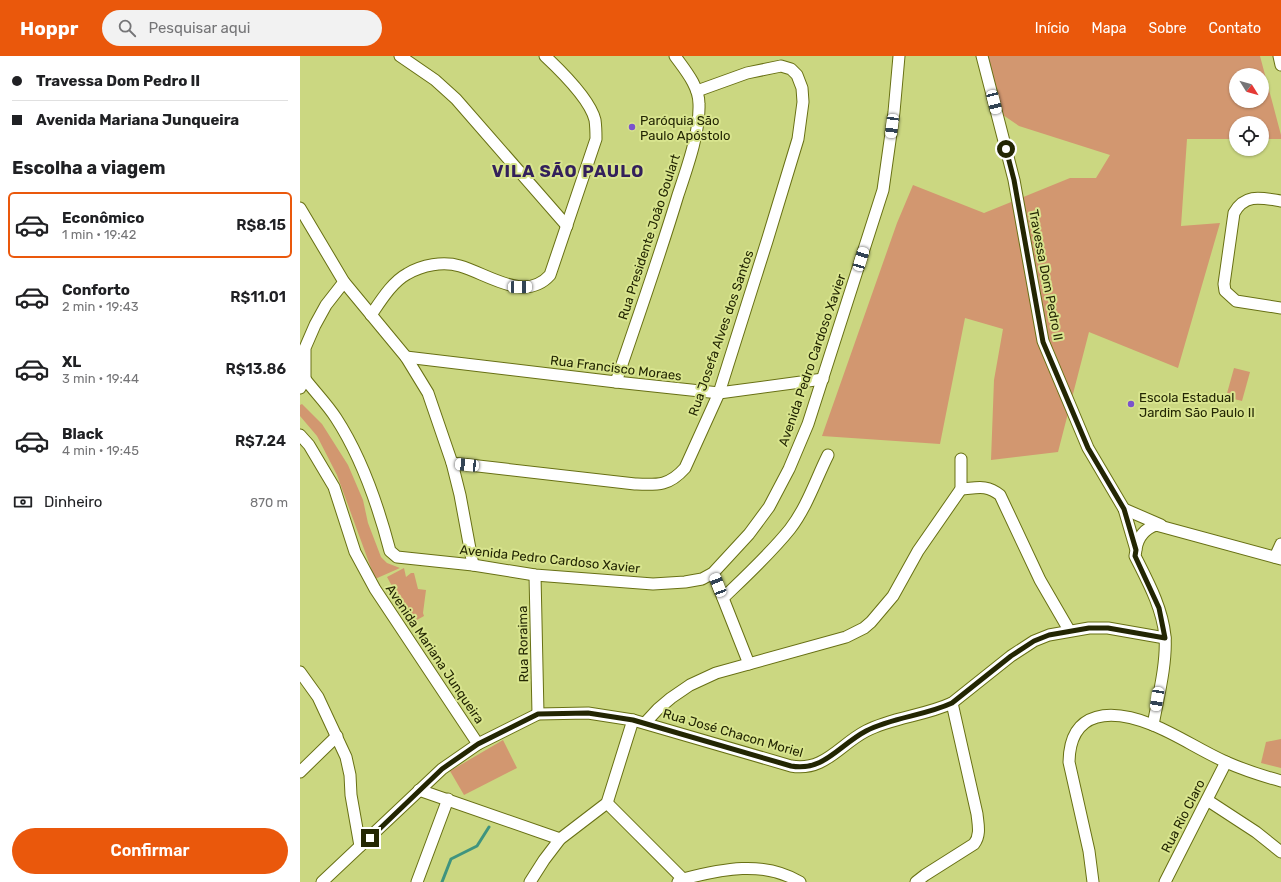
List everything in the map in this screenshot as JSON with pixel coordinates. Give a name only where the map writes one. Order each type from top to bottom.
[{"type":"street","points":[[400,56],[435,80],[456,99],[567,226]]},
{"type":"street","points":[[371,315],[383,298],[406,274],[423,267],[441,264],[459,265],[507,285],[525,287],[539,284],[550,275],[596,139],[596,129],[590,108],[582,95],[545,56]]},
{"type":"street","name":"Rua Presidente João Goulart","points":[[616,382],[670,223],[688,165],[696,131],[699,104],[697,90],[675,56]]},
{"type":"street","name":"Avenida Pedro Cardoso Xavier","points":[[301,386],[335,416],[349,439],[374,498],[390,551],[394,556],[399,558],[473,565],[535,575],[653,584],[685,582],[702,579],[713,573],[750,534],[769,507],[789,469],[808,424],[883,190],[894,112],[899,56]]},
{"type":"street","name":"Travessa Dom Pedro II","points":[[982,56],[1014,180],[1043,342],[1088,448],[1124,509],[1136,550],[1135,556],[1159,608],[1165,638],[1164,660],[1153,725]]},
{"type":"street","points":[[1279,56],[1281,65]]},
{"type":"street","name":"Rua Josefa Alves dos Santos","points":[[452,463],[635,484],[660,484],[669,482],[677,477],[686,468],[718,393],[775,218],[798,139],[803,102],[802,88],[797,75],[791,69],[781,66],[747,73],[697,90]]},
{"type":"street","points":[[1281,201],[1260,198],[1244,201],[1239,205],[1234,213],[1224,284],[1225,291],[1236,301],[1281,308]]},
{"type":"street","points":[[300,208],[344,282],[406,358],[428,393],[452,463],[466,522],[473,565]]},
{"type":"street","points":[[301,386],[305,348],[326,305],[344,282]]},
{"type":"street","name":"Rua Francisco Moraes","points":[[406,358],[718,393],[823,379]]},
{"type":"street","name":"Avenida Mariana Junqueira","points":[[300,435],[309,445],[334,487],[355,552],[375,589],[478,744],[442,769],[322,882]]},
{"type":"street","points":[[723,598],[775,546],[790,528],[803,508],[828,455]]},
{"type":"street","points":[[645,723],[658,709],[690,685],[716,673],[846,637],[864,628],[880,613],[893,596],[918,551],[962,489],[961,459]]},
{"type":"street","points":[[962,489],[984,487],[994,490],[1000,495],[1040,580],[1069,630]]},
{"type":"street","points":[[1124,509],[1162,526]]},
{"type":"street","points":[[1136,550],[1137,543],[1144,531],[1156,525],[1278,558],[1281,544]]},
{"type":"street","points":[[713,573],[749,664]]},
{"type":"street","name":"Rua Roraima","points":[[535,575],[538,714]]},
{"type":"street","name":"Rua José Chacon Moriel","points":[[478,744],[538,714],[588,713],[633,720],[783,764],[801,768],[810,767],[829,757],[852,739],[868,730],[897,720],[941,708],[952,703],[1011,656],[1034,641],[1049,635],[1069,630],[1108,628],[1165,638]]},
{"type":"street","points":[[300,672],[318,697],[346,757],[360,846]]},
{"type":"street","points":[[916,882],[925,874],[974,844],[978,837],[979,829],[977,814],[952,703]]},
{"type":"street","points":[[1093,882],[1089,851],[1068,762],[1071,742],[1076,732],[1089,719],[1102,715],[1118,715],[1153,725],[1226,762],[1281,781]]},
{"type":"street","points":[[530,882],[560,839],[607,803],[633,720]]},
{"type":"street","points":[[300,772],[337,736]]},
{"type":"street","name":"Rua Rio Claro","points":[[1165,882],[1226,762]]},
{"type":"street","points":[[420,790],[560,839]]},
{"type":"street","points":[[418,882],[448,799]]},
{"type":"street","points":[[1207,800],[1256,832],[1281,852]]},
{"type":"street","points":[[607,803],[680,880],[724,869],[755,868],[780,872],[800,882]]},
{"type":"shaded area","points":[[988,56],[1260,56],[1263,68],[1229,68],[1229,108],[1269,108],[1269,90],[1281,139],[1269,139],[1269,116],[1229,116],[1229,139],[1187,139],[1181,226],[1220,223],[1178,368],[1089,332],[1058,452],[991,460],[994,380],[1003,329],[965,318],[940,444],[822,436],[897,223],[913,185],[984,213],[1070,178],[1096,178],[1110,155],[1019,126],[1003,115]]},
{"type":"shaded area","points":[[1234,368],[1250,372],[1242,401],[1226,397]]},
{"type":"shaded area","points":[[302,404],[322,424],[348,465],[363,500],[368,523],[381,557],[387,563],[400,568],[375,579],[337,475],[317,436],[300,416],[300,405]]},
{"type":"shaded area","points":[[404,568],[406,577],[411,573],[414,573],[418,589],[426,590],[423,613],[424,616],[415,621],[409,617],[387,577]]},
{"type":"shaded area","points":[[1281,739],[1281,768],[1261,763],[1266,742]]},
{"type":"shaded area","points":[[503,740],[517,768],[464,795],[450,771]]},
{"type":"waterway","points":[[442,882],[451,859],[477,846],[489,827]]},
{"type":"place","name":"Paróquia São Paulo Apóstolo","points":[[632,127]]},
{"type":"place","name":"Escola Estadual Jardim São Paulo II","points":[[1131,404]]},
{"type":"district","name":"VILA SÃO PAULO","points":[[568,171]]},
{"type":"route","points":[[370,838],[442,769],[478,744],[501,734],[538,714],[588,713],[633,720],[791,766],[801,768],[810,767],[829,757],[852,739],[868,730],[897,720],[941,708],[952,703],[1011,656],[1034,641],[1049,635],[1069,630],[1108,628],[1165,638],[1159,608],[1154,594],[1135,556],[1136,550],[1124,509],[1088,448],[1043,342],[1014,180],[1006,149]]}]
